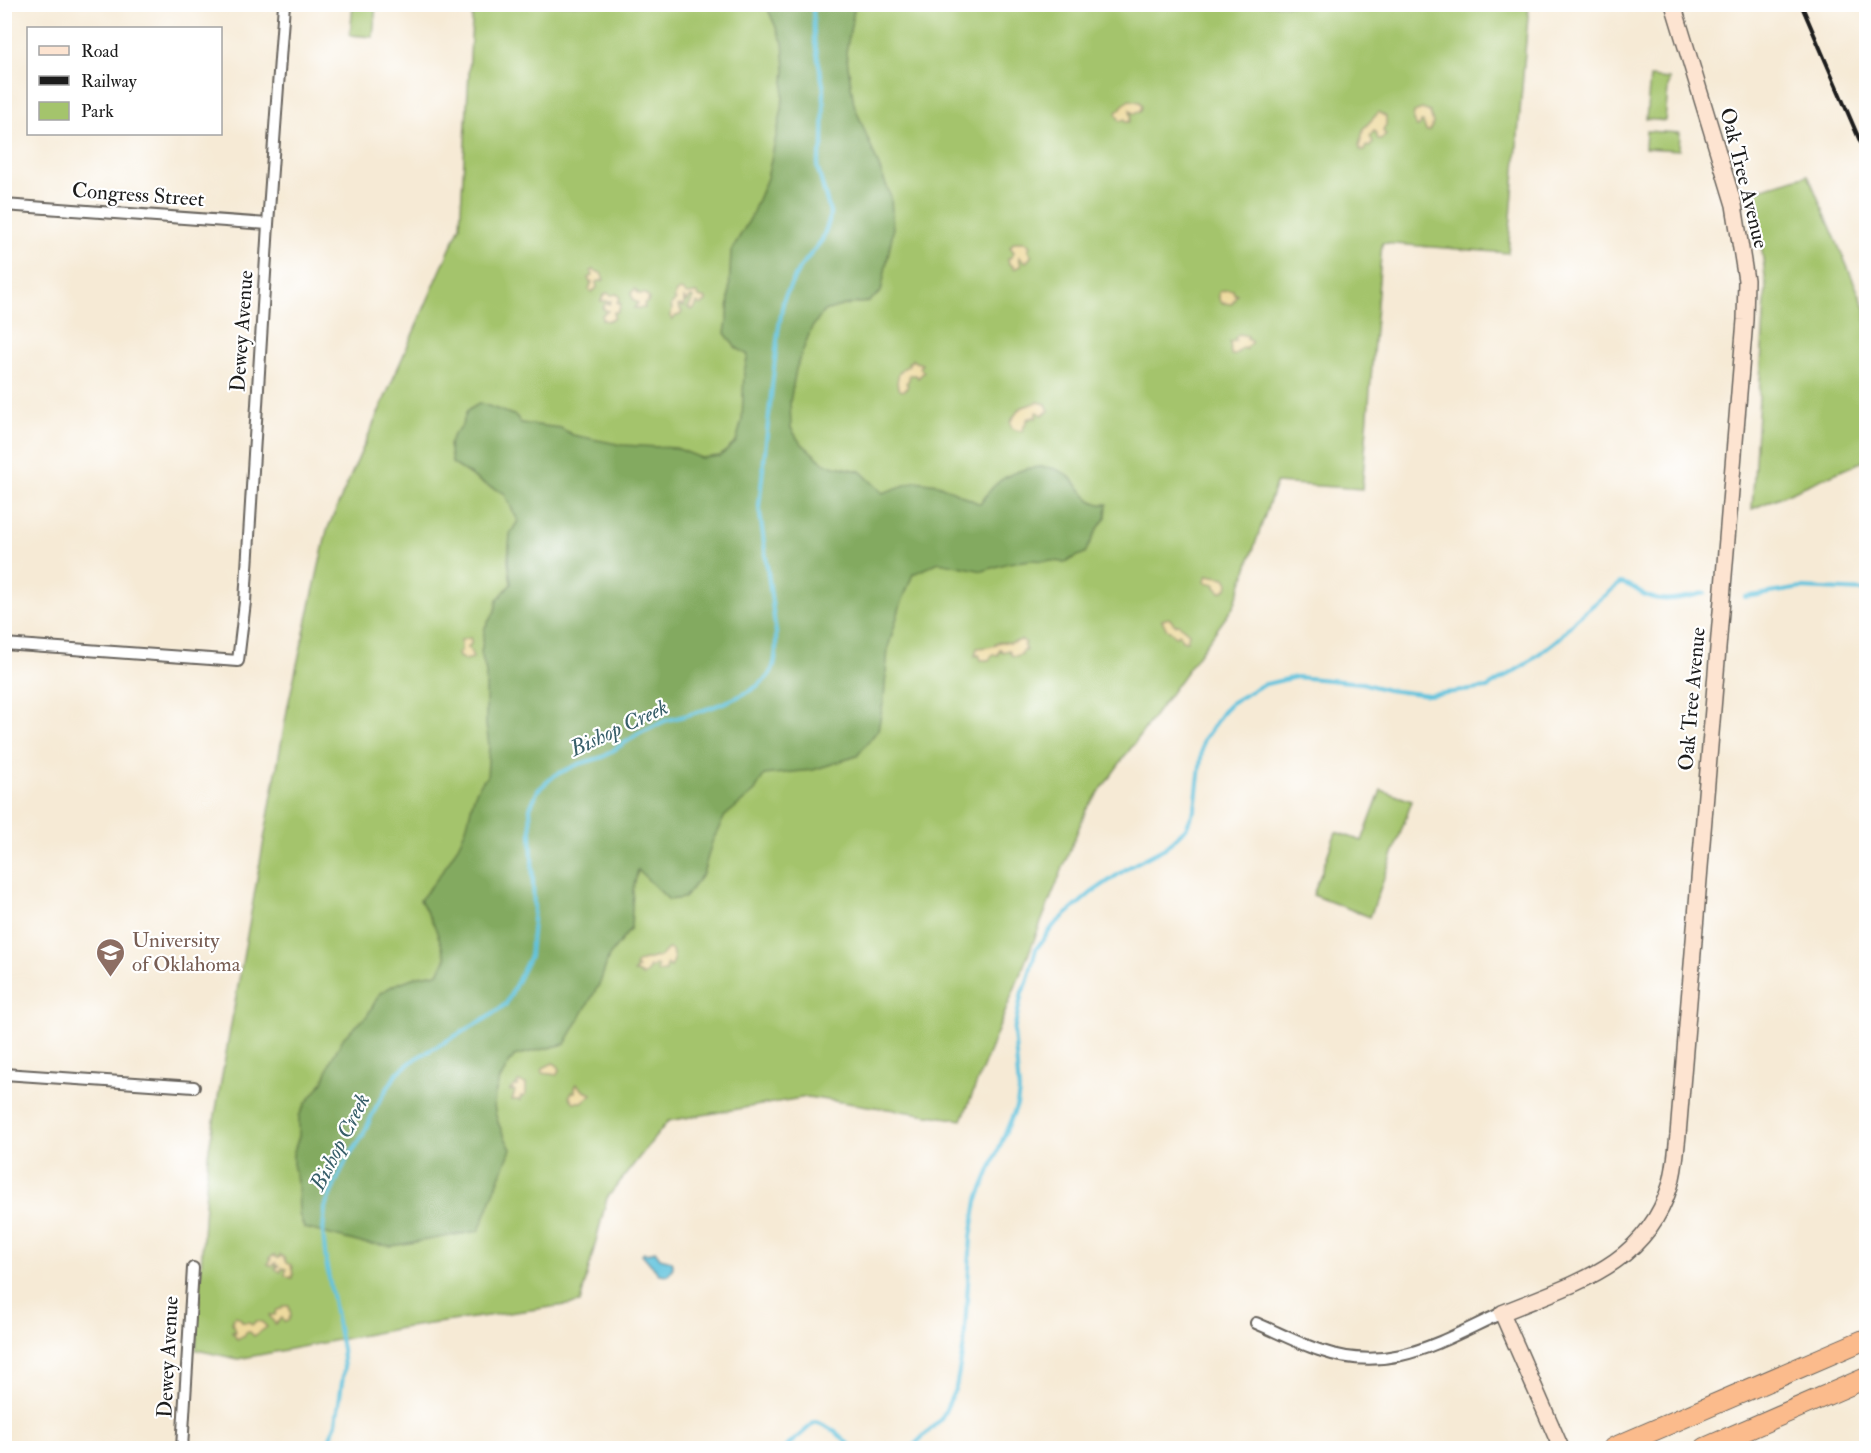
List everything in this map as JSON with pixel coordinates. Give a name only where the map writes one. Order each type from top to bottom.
[{"type":"highway","points":[[1613,1449],[1866,1339]]},
{"type":"highway","points":[[1705,1449],[1866,1378]]},
{"type":"street","name":"Dewey Avenue","points":[[4,644],[238,661],[245,602],[284,4]]},
{"type":"street","name":"Oak Tree Avenue","points":[[1502,1313],[1597,1273],[1628,1253],[1651,1227],[1660,1212],[1671,1183],[1675,1163],[1740,385],[1746,280],[1734,205],[1673,4]]},
{"type":"street","name":"Congress Street","points":[[4,205],[268,224]]},
{"type":"street","points":[[4,1074],[194,1087]]},
{"type":"street","name":"Dewey Avenue","points":[[182,1449],[193,1268]]},
{"type":"street","points":[[1256,1323],[1320,1350],[1359,1359],[1384,1359],[1397,1358],[1422,1349],[1502,1313],[1561,1449]]},
{"type":"green space","points":[[353,5],[376,5],[373,37],[350,35]]},
{"type":"green space","points":[[473,5],[1529,5],[1508,253],[1382,243],[1362,489],[1276,483],[1234,606],[1086,810],[962,1120],[807,1097],[668,1121],[607,1198],[580,1303],[401,1328],[238,1359],[196,1350],[208,1154],[288,705],[327,530],[460,226]]},
{"type":"green space","points":[[766,5],[855,5],[846,52],[854,104],[891,197],[893,231],[881,292],[868,302],[824,311],[811,329],[796,369],[790,402],[791,428],[799,441],[825,464],[860,471],[883,493],[916,481],[938,484],[980,504],[993,487],[1010,475],[1028,468],[1056,469],[1070,477],[1088,498],[1100,504],[1107,504],[1106,517],[1085,553],[1065,562],[1031,560],[1008,563],[983,571],[939,562],[913,574],[888,648],[884,699],[878,730],[857,756],[813,770],[764,775],[755,791],[725,816],[712,842],[703,874],[684,898],[669,900],[638,870],[633,890],[631,928],[609,956],[600,983],[565,1044],[514,1056],[499,1082],[494,1102],[495,1112],[511,1149],[479,1231],[392,1246],[361,1243],[304,1228],[299,1214],[298,1186],[293,1164],[293,1154],[299,1136],[299,1116],[323,1082],[331,1060],[344,1037],[367,1016],[380,993],[418,976],[438,973],[446,958],[435,927],[420,900],[439,876],[460,842],[477,790],[487,777],[489,745],[486,725],[486,672],[481,653],[485,627],[495,611],[497,600],[511,584],[508,561],[510,534],[518,521],[504,493],[484,484],[452,463],[449,445],[453,435],[461,427],[467,411],[480,403],[516,416],[521,423],[561,428],[573,435],[622,445],[676,448],[701,458],[720,456],[736,442],[742,420],[744,372],[748,355],[735,347],[725,333],[731,251],[750,219],[767,178],[782,109],[785,69],[783,43]]},
{"type":"green space","points":[[1650,77],[1669,79],[1665,121],[1646,119]]},
{"type":"green space","points":[[1646,131],[1680,133],[1679,150],[1645,148]]},
{"type":"green space","points":[[1808,175],[1866,310],[1866,460],[1752,509],[1766,285],[1761,242],[1749,192]]},
{"type":"green space","points":[[1381,790],[1412,801],[1370,917],[1313,895],[1336,832],[1362,841]]},
{"type":"sand","points":[[1129,100],[1140,102],[1141,110],[1134,114],[1130,110],[1129,122],[1125,122],[1125,119],[1120,121],[1116,114],[1117,111]]},
{"type":"sand","points":[[1422,109],[1430,112],[1433,123],[1430,131],[1426,131],[1423,122],[1417,127],[1413,121],[1414,112]]},
{"type":"sand","points":[[1379,112],[1386,117],[1383,131],[1386,135],[1378,140],[1374,131],[1370,136],[1373,143],[1361,151],[1359,146],[1364,128]]},
{"type":"sand","points":[[1014,242],[1025,242],[1030,246],[1028,250],[1031,257],[1026,262],[1019,257],[1021,266],[1013,269],[1008,258],[1012,257],[1014,252],[1010,247]]},
{"type":"sand","points":[[591,271],[601,273],[604,280],[596,282],[597,288],[591,292],[589,289],[592,282],[588,278],[593,275]]},
{"type":"sand","points":[[635,289],[639,294],[645,294],[649,298],[644,304],[645,308],[634,308],[638,303],[633,300],[631,293]]},
{"type":"sand","points":[[681,290],[687,294],[697,293],[699,297],[706,299],[706,302],[701,305],[697,303],[692,310],[688,308],[694,298],[691,297],[687,302],[684,298],[684,307],[678,306],[682,312],[672,320],[671,305],[676,300],[674,298],[676,292]]},
{"type":"sand","points":[[1233,290],[1234,294],[1237,294],[1232,304],[1222,303],[1219,299],[1219,292]]},
{"type":"sand","points":[[607,293],[617,294],[620,298],[617,302],[621,304],[618,312],[614,312],[614,318],[607,321],[602,319],[602,315],[608,311],[603,309],[604,305],[610,304],[611,301],[601,301]]},
{"type":"sand","points":[[1239,334],[1248,336],[1247,339],[1251,343],[1247,349],[1242,348],[1235,355],[1231,355],[1230,342],[1236,341],[1235,338]]},
{"type":"sand","points":[[912,359],[922,364],[920,368],[924,372],[918,378],[916,375],[909,375],[906,383],[908,385],[902,391],[898,388],[897,381],[902,369],[909,366],[908,362]]},
{"type":"sand","points":[[1038,402],[1046,404],[1049,411],[1042,415],[1036,413],[1036,418],[1028,418],[1022,431],[1012,428],[1010,422],[1020,408]]},
{"type":"sand","points":[[1208,575],[1225,578],[1228,583],[1227,589],[1220,592],[1215,584],[1205,582]]},
{"type":"sand","points":[[1169,618],[1175,625],[1178,624],[1189,633],[1187,641],[1166,628],[1162,620]]},
{"type":"sand","points":[[471,638],[471,644],[467,648],[470,649],[473,658],[465,660],[459,657],[458,653],[461,651],[461,640]]},
{"type":"sand","points":[[1022,640],[1026,643],[1024,646],[1026,651],[1022,651],[1022,654],[1011,655],[1009,650],[1003,652],[1000,649],[998,655],[993,654],[989,660],[981,660],[979,655],[975,656],[977,648]]},
{"type":"sand","points":[[668,949],[672,950],[674,960],[671,967],[667,964],[666,971],[657,972],[658,966],[655,965],[642,976],[634,972],[638,968],[635,966],[638,962],[661,956]]},
{"type":"sand","points":[[553,1063],[560,1069],[557,1075],[542,1073],[543,1068]]},
{"type":"sand","points":[[518,1082],[526,1084],[526,1093],[524,1097],[521,1096],[520,1100],[512,1100],[515,1091],[510,1090],[517,1086]]},
{"type":"sand","points":[[577,1084],[584,1091],[592,1094],[582,1102],[574,1102],[569,1097],[572,1092],[575,1092]]},
{"type":"sand","points":[[274,1255],[279,1258],[280,1255],[286,1263],[291,1265],[292,1278],[285,1276],[286,1269],[282,1268],[281,1272],[275,1268],[279,1266],[275,1265],[276,1262],[273,1266],[268,1264],[271,1260],[269,1258]]},
{"type":"sand","points":[[283,1306],[289,1306],[291,1315],[288,1321],[284,1322],[282,1318],[275,1324],[269,1315],[275,1315],[277,1310]]},
{"type":"sand","points":[[236,1316],[242,1322],[249,1322],[252,1325],[256,1321],[262,1322],[267,1327],[254,1336],[246,1332],[237,1339],[232,1332],[236,1333],[232,1323]]},
{"type":"water","points":[[655,1251],[660,1258],[672,1261],[673,1267],[668,1275],[659,1274],[642,1254]]},
{"type":"waterway","name":"Bishop Creek","points":[[326,1448],[336,1423],[344,1369],[326,1262],[323,1233],[325,1207],[347,1159],[362,1137],[376,1107],[397,1073],[415,1059],[485,1019],[506,1004],[530,956],[534,908],[530,808],[538,790],[555,775],[579,764],[603,757],[643,731],[665,721],[726,702],[755,688],[774,666],[776,633],[759,506],[778,332],[784,298],[799,269],[822,240],[830,212],[817,166],[823,143],[824,90],[814,38],[813,4]]},
{"type":"waterway","points":[[911,1448],[942,1418],[956,1387],[964,1345],[971,1237],[977,1201],[1017,1105],[1019,1091],[1014,1031],[1022,992],[1027,983],[1036,949],[1054,925],[1091,893],[1129,867],[1165,848],[1186,828],[1195,808],[1203,741],[1224,710],[1231,703],[1262,685],[1296,677],[1362,683],[1387,690],[1429,695],[1487,688],[1526,664],[1559,638],[1576,619],[1620,583],[1652,598],[1660,599],[1675,599],[1705,593]]},
{"type":"waterway","points":[[1745,597],[1801,588],[1866,591]]},
{"type":"waterway","points":[[785,1448],[815,1422],[836,1432],[852,1448]]},
{"type":"railway","points":[[1801,4],[1866,155]]},
{"type":"place","name":"University of Oklahoma","points":[[111,978]]}]
